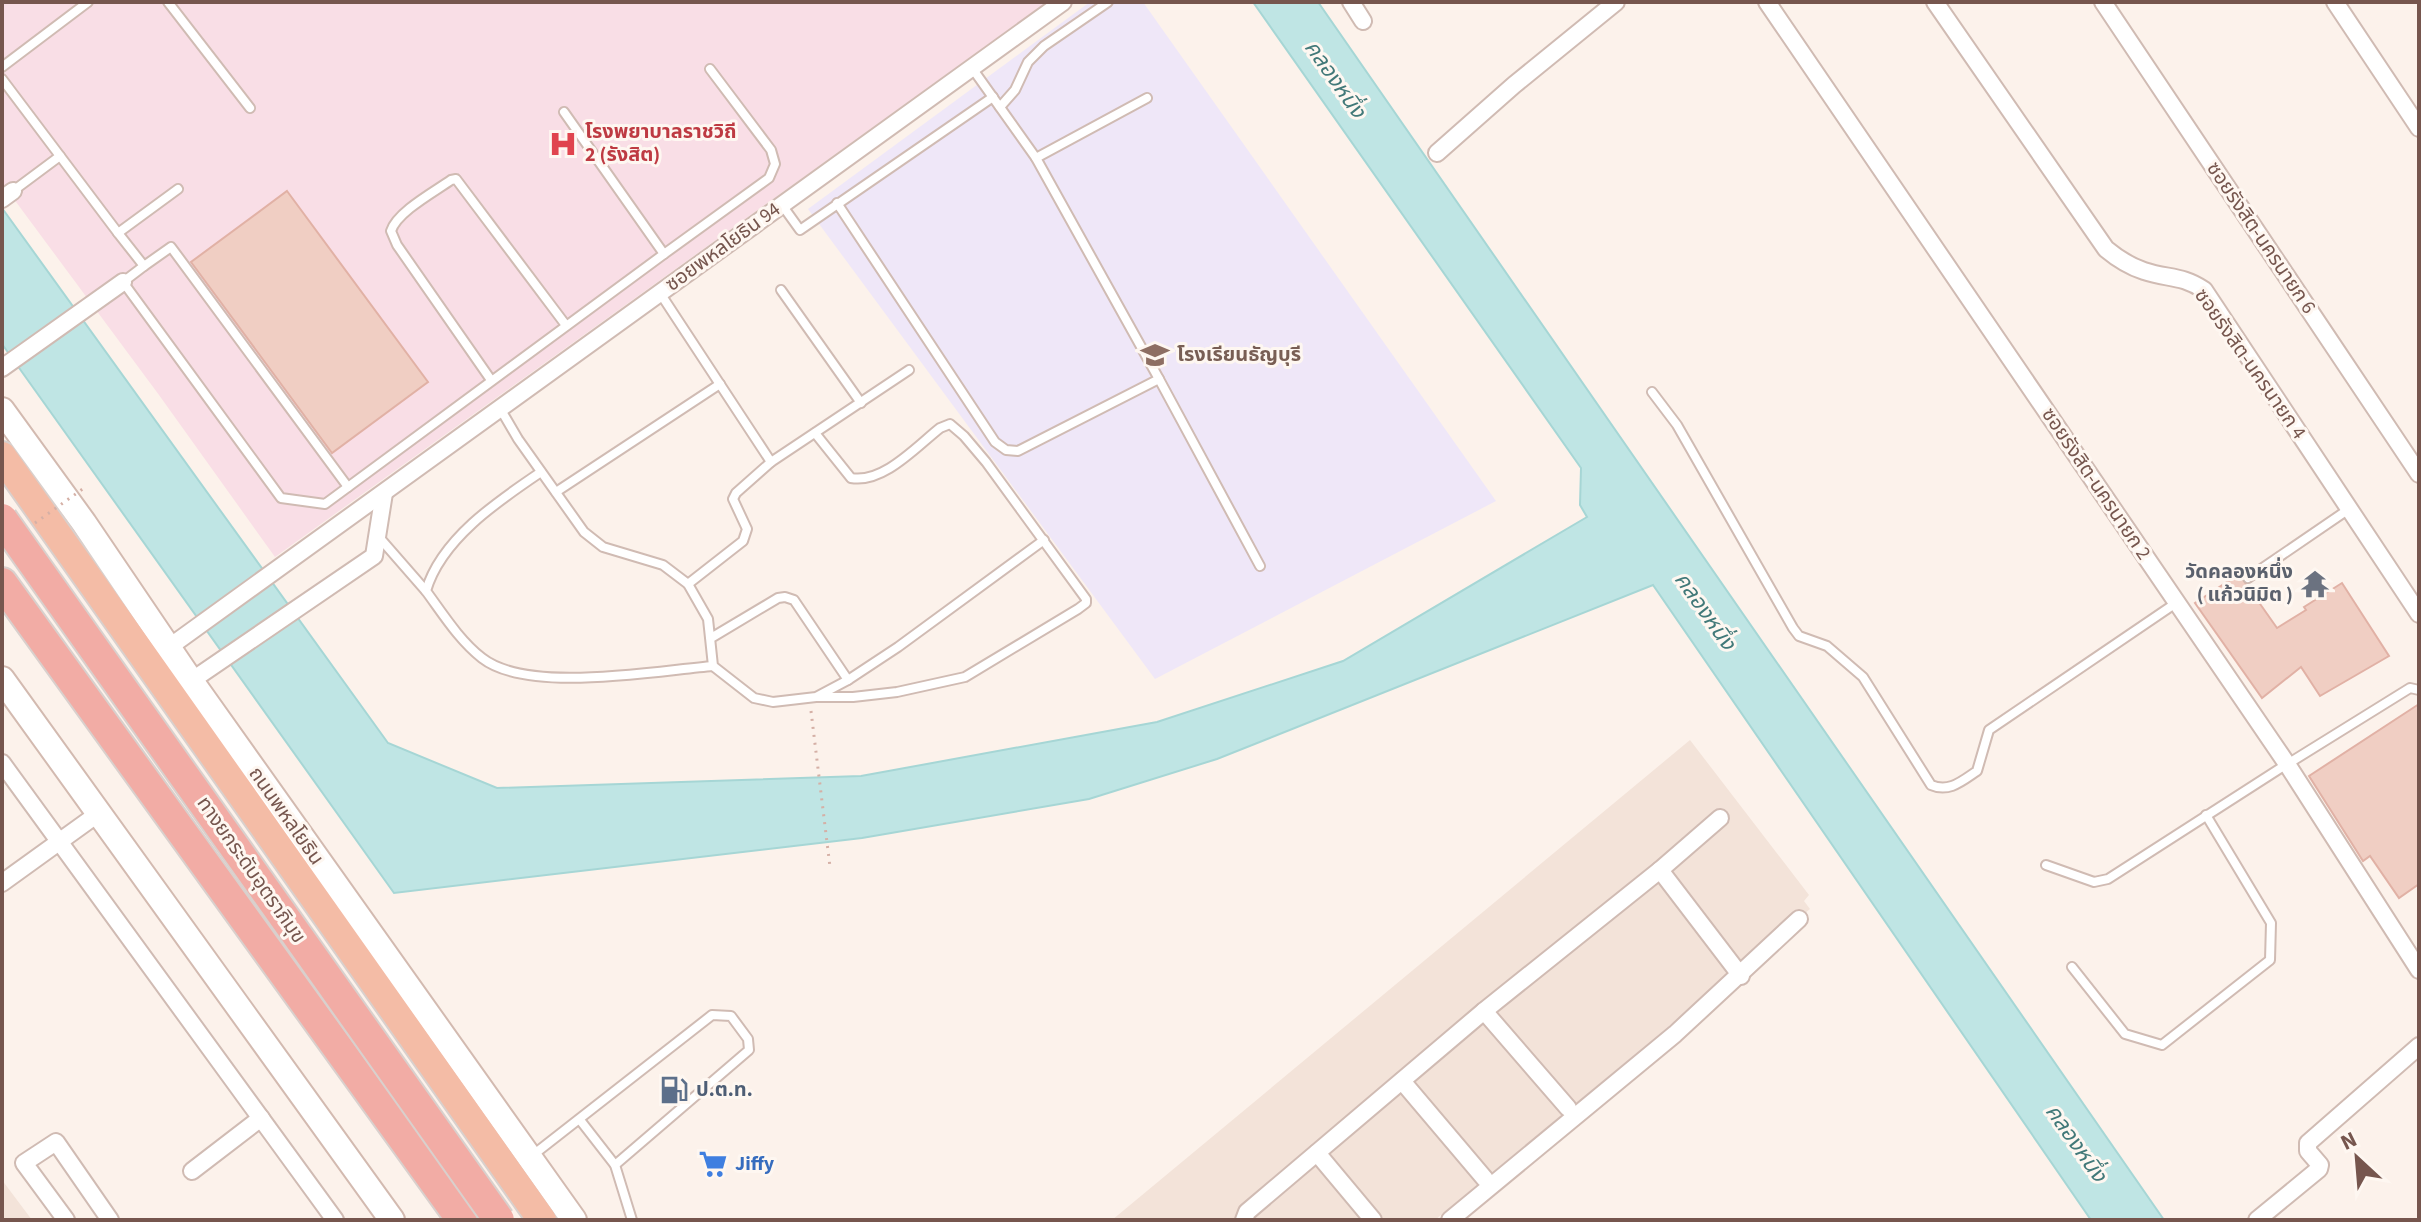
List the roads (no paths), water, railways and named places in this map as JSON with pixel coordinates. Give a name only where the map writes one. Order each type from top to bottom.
[{"type":"highway","points":[[2,438],[28,492]]},
{"type":"highway","name":"ถนนพหลโยธิน","points":[[2,456],[542,1220]]},
{"type":"highway","name":"ทางยกระดับอุตราภิมุข","points":[[14,524],[499,1220]]},
{"type":"highway","name":"ทางยกระดับอุตราภิมุข","points":[[2,586],[460,1220]]},
{"type":"main road","name":"ถนนพหลโยธิน","points":[[2,410],[574,1220]]},
{"type":"main road","points":[[2,679],[392,1220]]},
{"type":"street","name":"ซอยพหลโยธิน 94","points":[[168,648],[1063,2]]},
{"type":"street","points":[[1351,2],[1363,21]]},
{"type":"street","points":[[1437,153],[1616,2]]},
{"type":"street","name":"ซอยรังสิต-นครนายก 2","points":[[1767,2],[2290,762],[2419,970]]},
{"type":"street","name":"ซอยรังสิต-นครนายก 4","points":[[1935,2],[2106,249],[2123,262],[2147,272],[2178,276],[2204,290],[2419,614]]},
{"type":"street","name":"ซอยรังสิต-นครนายก 6","points":[[2103,2],[2419,474]]},
{"type":"street","points":[[2335,2],[2419,128]]},
{"type":"street","points":[[2,368],[123,282]]},
{"type":"street","points":[[191,681],[374,556],[384,493]]},
{"type":"street","points":[[2,763],[335,1220]]},
{"type":"street","points":[[2,883],[99,813]]},
{"type":"street","points":[[1244,1220],[1247,1212],[1484,1011],[1720,818]]},
{"type":"street","points":[[1660,870],[1741,976]]},
{"type":"street","points":[[1450,1220],[1675,1034],[1799,919]]},
{"type":"street","points":[[1484,1011],[1568,1108]]},
{"type":"street","points":[[2257,1220],[2319,1169],[2320,1165],[2308,1151],[2308,1143],[2419,1046]]},
{"type":"street","points":[[1402,1081],[1485,1179]]},
{"type":"street","points":[[192,1171],[261,1118]]},
{"type":"street","points":[[66,1220],[24,1163],[56,1142],[110,1220]]},
{"type":"street","points":[[1317,1153],[1373,1220]]},
{"type":"lane","points":[[2,67],[88,2]]},
{"type":"lane","points":[[168,2],[250,108]]},
{"type":"lane","points":[[1000,107],[1015,90],[1028,62],[1044,46],[1108,2]]},
{"type":"lane","points":[[972,68],[1036,158],[1260,566]]},
{"type":"lane","points":[[348,487],[171,247],[123,282],[281,498],[325,504],[348,487],[491,380],[565,324],[769,178],[775,164],[771,150],[710,69]]},
{"type":"lane","points":[[2,79],[144,266]]},
{"type":"lane","points":[[782,205],[800,230],[993,97]]},
{"type":"lane","points":[[1036,158],[1147,98]]},
{"type":"lane","points":[[564,112],[664,254]]},
{"type":"lane","points":[[8,195],[60,156]]},
{"type":"lane","points":[[491,380],[397,245],[391,231],[393,223],[402,215],[456,179],[565,324]]},
{"type":"lane","points":[[118,233],[178,189]]},
{"type":"lane","points":[[837,203],[995,442],[1006,450],[1018,451],[1159,379]]},
{"type":"lane","points":[[781,290],[861,403]]},
{"type":"lane","points":[[660,293],[771,462]]},
{"type":"lane","points":[[688,584],[743,541],[747,529],[733,499],[736,493],[771,462],[909,370]]},
{"type":"lane","points":[[556,492],[720,384]]},
{"type":"lane","points":[[1652,392],[1677,425],[1793,628],[1799,636],[1827,646],[1863,677],[1931,785],[1940,789],[1952,787],[1977,771],[1989,730],[2177,602]]},
{"type":"lane","points":[[501,410],[584,532],[603,547],[652,559],[678,574],[688,584],[708,619],[713,666]]},
{"type":"lane","points":[[377,535],[460,636],[501,670],[564,679],[713,666],[754,698],[773,702],[853,697],[946,684],[965,677],[1086,603],[986,462],[950,424],[940,428],[885,470],[862,480],[851,478],[815,433]]},
{"type":"lane","points":[[426,591],[431,573],[443,554],[496,502],[541,472]]},
{"type":"lane","points":[[2248,578],[2349,509]]},
{"type":"lane","points":[[813,698],[848,680],[898,647],[1044,540]]},
{"type":"lane","points":[[711,638],[778,598],[785,597],[794,600],[848,680]]},
{"type":"lane","points":[[2046,865],[2094,882],[2108,879],[2410,688],[2419,690]]},
{"type":"lane","points":[[2072,967],[2125,1034],[2162,1045],[2270,960],[2271,923],[2206,815]]},
{"type":"lane","points":[[531,1157],[712,1015],[731,1016],[748,1039],[749,1050],[615,1165]]},
{"type":"lane","points":[[580,1120],[615,1165],[632,1220]]},
{"type":"water","name":"คลองหนึ่ง","points":[[1253,2],[1318,2],[2164,1220],[2091,1220],[1653,585],[1217,759],[1089,799],[862,838],[394,893],[2,344],[2,208],[388,743],[497,788],[861,776],[1157,722],[1343,661],[1587,517],[1580,505],[1581,468]]},
{"type":"place","name":"โรงพยาบาลราชวิถี 2 (รังสิต)","points":[[563,144]]},
{"type":"place","name":"โรงเรียนธัญบุรี","points":[[1155,355]]},
{"type":"place","name":"วัดคลองหนึ่ง ( แก้วนิมิต )","points":[[2315,584]]},
{"type":"place","name":"ป.ต.ท.","points":[[674,1090]]},
{"type":"place","name":"Jiffy","points":[[713,1164]]}]
